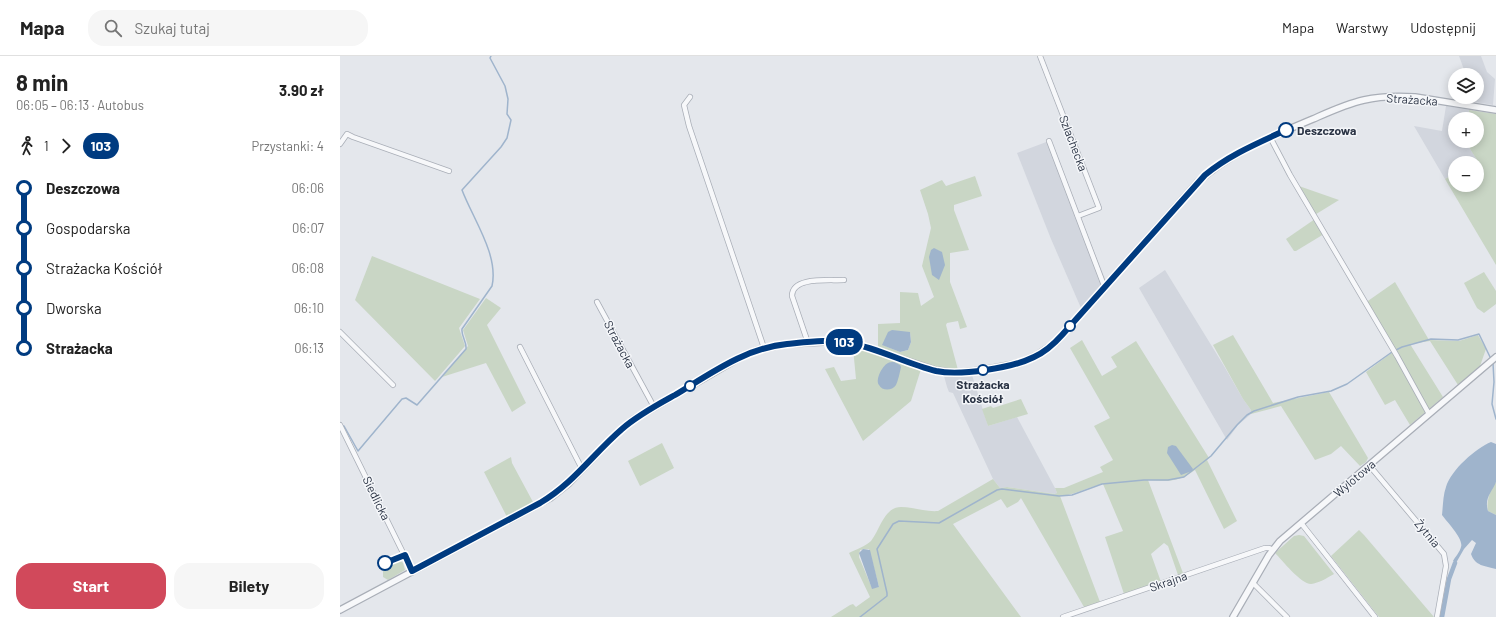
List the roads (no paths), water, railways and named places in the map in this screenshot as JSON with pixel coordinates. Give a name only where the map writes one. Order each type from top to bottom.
[{"type":"street","name":"Szlachecka","points":[[1040,56],[1099,208],[1078,216]]},
{"type":"street","name":"Strażacka","points":[[340,610],[550,498],[569,483],[622,428],[654,407],[736,359],[764,348],[779,345],[833,341],[852,344],[935,370],[946,372],[966,372],[1016,364],[1033,358],[1051,346],[1205,175],[1222,162],[1270,137],[1343,106],[1374,98],[1402,96],[1415,97],[1496,110]]},
{"type":"street","points":[[690,97],[684,105],[689,126],[764,348]]},
{"type":"street","points":[[340,144],[347,134],[449,171]]},
{"type":"street","points":[[1270,137],[1429,414]]},
{"type":"street","points":[[1049,141],[1103,283],[1106,285]]},
{"type":"street","points":[[808,343],[793,300],[793,288],[807,282],[844,280]]},
{"type":"street","name":"Strażacka","points":[[597,302],[654,407]]},
{"type":"street","points":[[340,332],[393,385]]},
{"type":"street","points":[[520,347],[580,465],[583,468]]},
{"type":"street","name":"Wylotowa","points":[[1232,617],[1273,550],[1286,536],[1495,358]]},
{"type":"street","name":"Siedlicka","points":[[341,426],[412,571]]},
{"type":"street","name":"Żytnia","points":[[1369,464],[1444,554],[1446,566],[1437,617]]},
{"type":"street","points":[[1301,523],[1375,617]]},
{"type":"street","name":"Skrajna","points":[[1063,617],[1265,548],[1273,550]]},
{"type":"street","points":[[1253,583],[1287,617]]},
{"type":"water","points":[[934,248],[942,252],[945,265],[939,280],[932,275],[929,257],[931,250]]},
{"type":"water","points":[[892,330],[910,332],[911,342],[908,350],[900,352],[882,345],[888,332]]},
{"type":"water","points":[[889,362],[894,362],[901,367],[896,385],[890,389],[880,387],[878,380],[880,373]]},
{"type":"water","points":[[1491,442],[1496,444],[1496,482],[1489,495],[1487,506],[1488,511],[1496,515],[1496,569],[1481,565],[1475,561],[1471,554],[1476,543],[1472,540],[1464,549],[1456,563],[1453,561],[1460,551],[1461,544],[1458,535],[1442,515],[1445,490],[1453,474],[1471,454]]},
{"type":"water","points":[[1172,445],[1176,446],[1193,469],[1192,471],[1181,475],[1167,453],[1168,447]]},
{"type":"water","points":[[863,549],[870,550],[879,587],[872,589],[859,553]]},
{"type":"waterway","points":[[342,427],[344,426],[358,451],[402,399],[406,398],[417,405],[466,349],[462,329],[492,286],[492,262],[484,237],[462,190],[501,147],[507,138],[511,120],[507,114],[508,99],[505,86],[490,58],[491,56]]},
{"type":"waterway","points":[[1396,350],[1431,339],[1458,340],[1479,334],[1491,359]]},
{"type":"waterway","points":[[860,617],[887,596],[877,549],[893,524],[899,521],[939,523],[997,490],[1002,489],[1059,496],[1072,495],[1102,484],[1144,480],[1168,480],[1184,477],[1211,456],[1247,415],[1254,411],[1298,397],[1331,391],[1347,384],[1392,352]]},
{"type":"waterway","points":[[1493,363],[1494,382],[1492,404],[1496,419]]},
{"type":"waterway","points":[[1442,617],[1449,579],[1455,563]]},
{"type":"place","name":"Deszczowa","points":[[1286,130]]},
{"type":"place","name":"Strażacka Kościół","points":[[983,370]]}]
